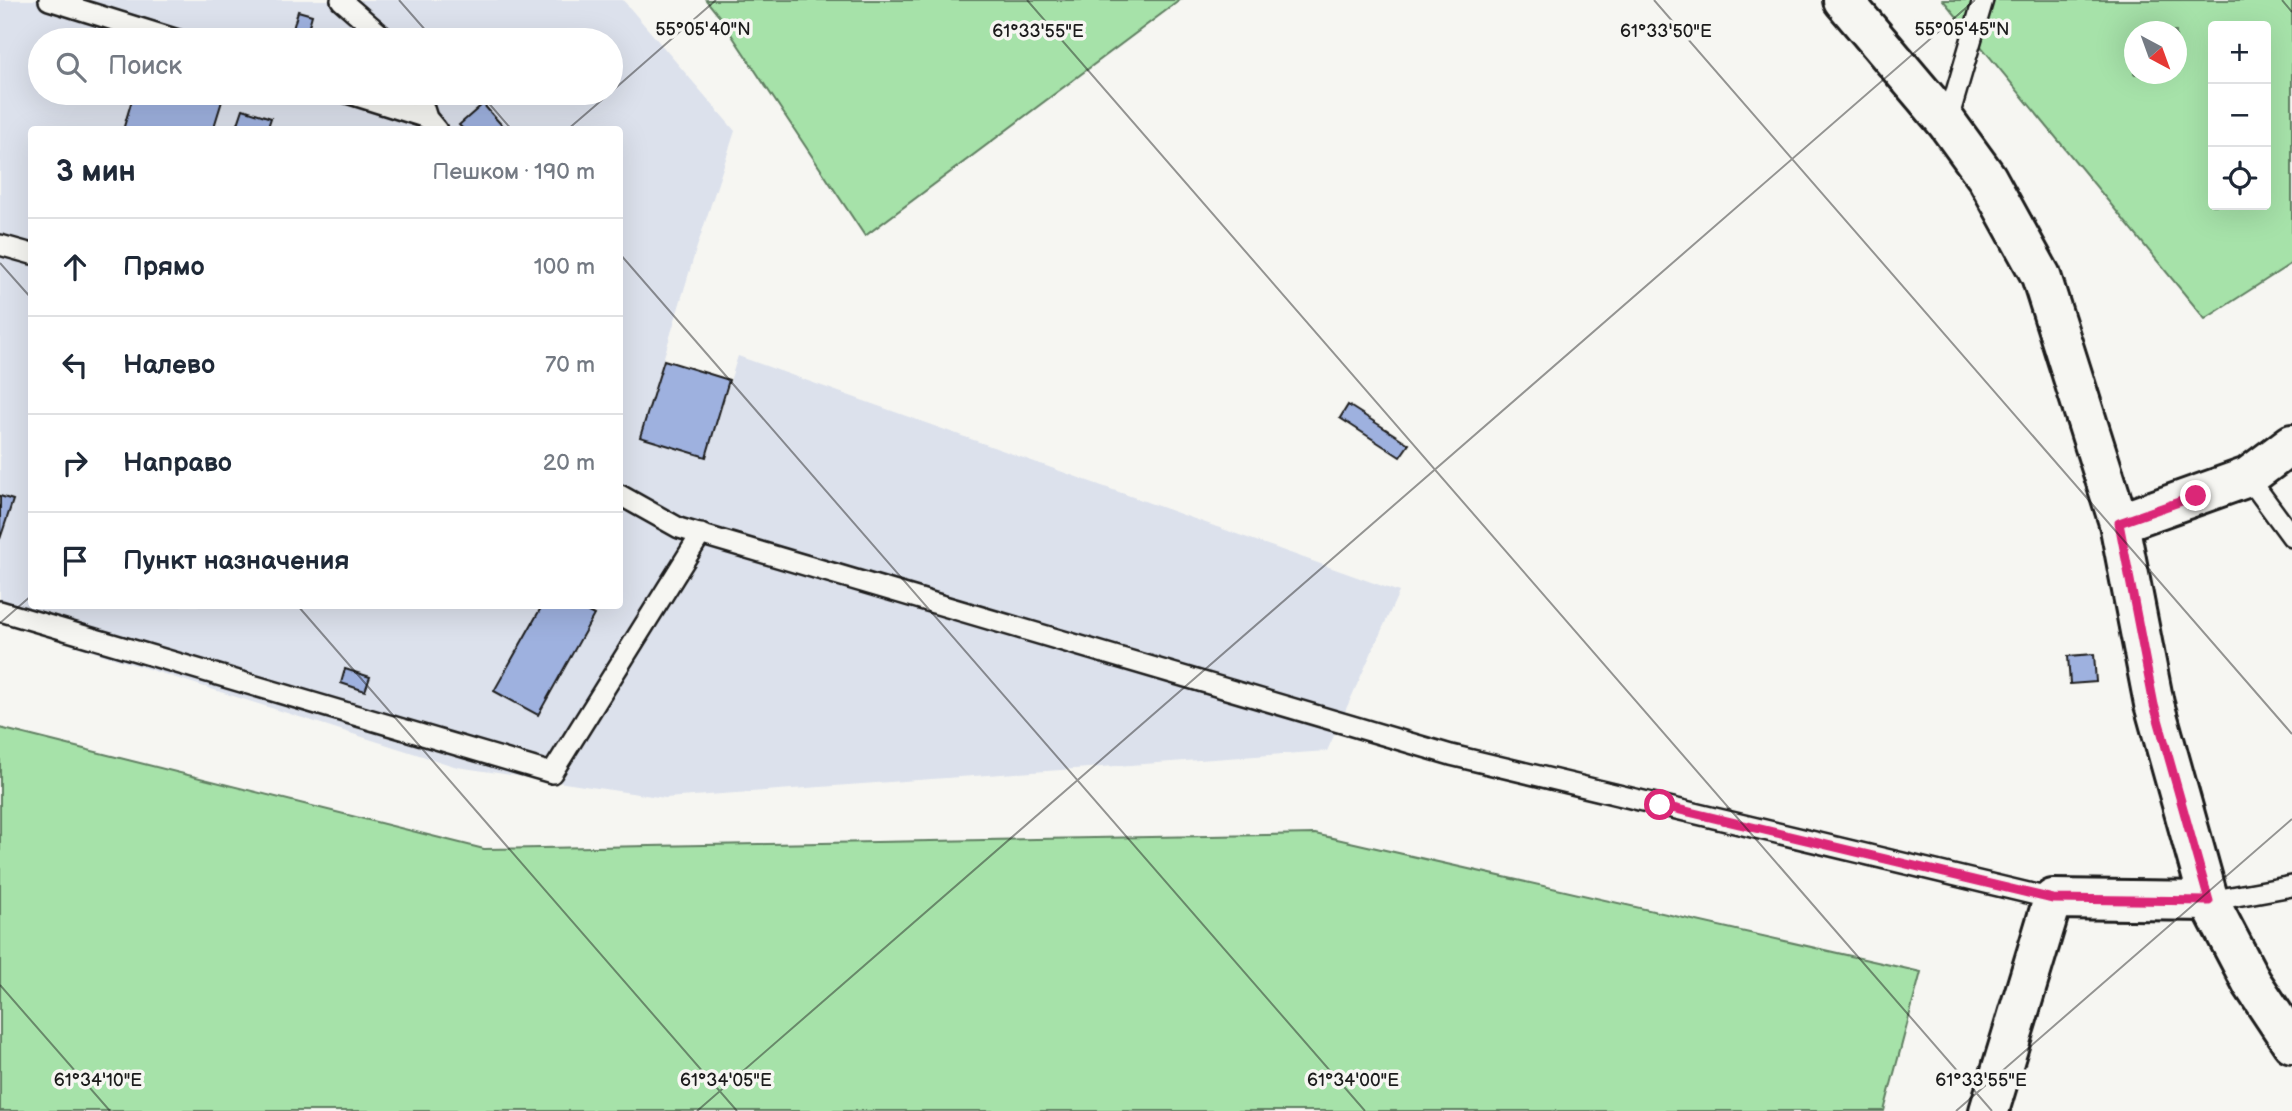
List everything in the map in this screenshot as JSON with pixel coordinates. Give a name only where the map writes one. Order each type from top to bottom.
[{"type":"main road","points":[[1843,0],[1947,123],[1987,178],[2041,276],[2119,523],[2154,705],[2209,901],[2252,983],[2292,1043]]},
{"type":"main road","points":[[2119,523],[2248,477],[2292,444]]},
{"type":"main road","points":[[1996,1110],[2053,899],[2209,901]]},
{"type":"lane","points":[[49,0],[139,28]]},
{"type":"lane","points":[[341,0],[373,28]]},
{"type":"lane","points":[[1947,123],[1983,0]]},
{"type":"lane","points":[[380,105],[432,124]]},
{"type":"lane","points":[[424,105],[432,124]]},
{"type":"lane","points":[[0,245],[28,253]]},
{"type":"lane","points":[[2248,477],[2292,537]]},
{"type":"lane","points":[[623,497],[680,528],[1451,755],[2053,899]]},
{"type":"lane","points":[[0,611],[552,772],[701,534]]},
{"type":"lane","points":[[2209,901],[2292,886]]},
{"type":"shaded area","points":[[0,0],[623,0],[735,131],[640,437],[706,457],[738,356],[1399,592],[1327,751],[665,798],[457,767],[0,622]]},
{"type":"green space","points":[[706,0],[1180,0],[865,236]]},
{"type":"green space","points":[[1943,0],[2292,0],[2292,263],[2205,319]]},
{"type":"green space","points":[[0,728],[484,849],[1315,834],[1921,972],[1884,1111],[0,1111]]},
{"type":"building","points":[[298,11],[312,15],[308,28],[293,28]]},
{"type":"building","points":[[130,105],[221,105],[214,126],[124,126]]},
{"type":"building","points":[[484,105],[502,126],[460,126]]},
{"type":"building","points":[[243,109],[271,118],[268,126],[237,126]]},
{"type":"building","points":[[664,360],[729,380],[706,457],[640,437]]},
{"type":"building","points":[[1348,405],[1409,444],[1400,457],[1340,418]]},
{"type":"building","points":[[0,496],[13,500],[0,539]]},
{"type":"building","points":[[540,609],[583,609],[594,615],[538,715],[494,691]]},
{"type":"building","points":[[2094,654],[2096,682],[2070,684],[2068,656]]},
{"type":"building","points":[[345,669],[370,677],[365,691],[341,683]]},
{"type":"route","points":[[1660,805],[2053,899],[2209,901],[2154,705],[2119,523],[2196,496]]}]
